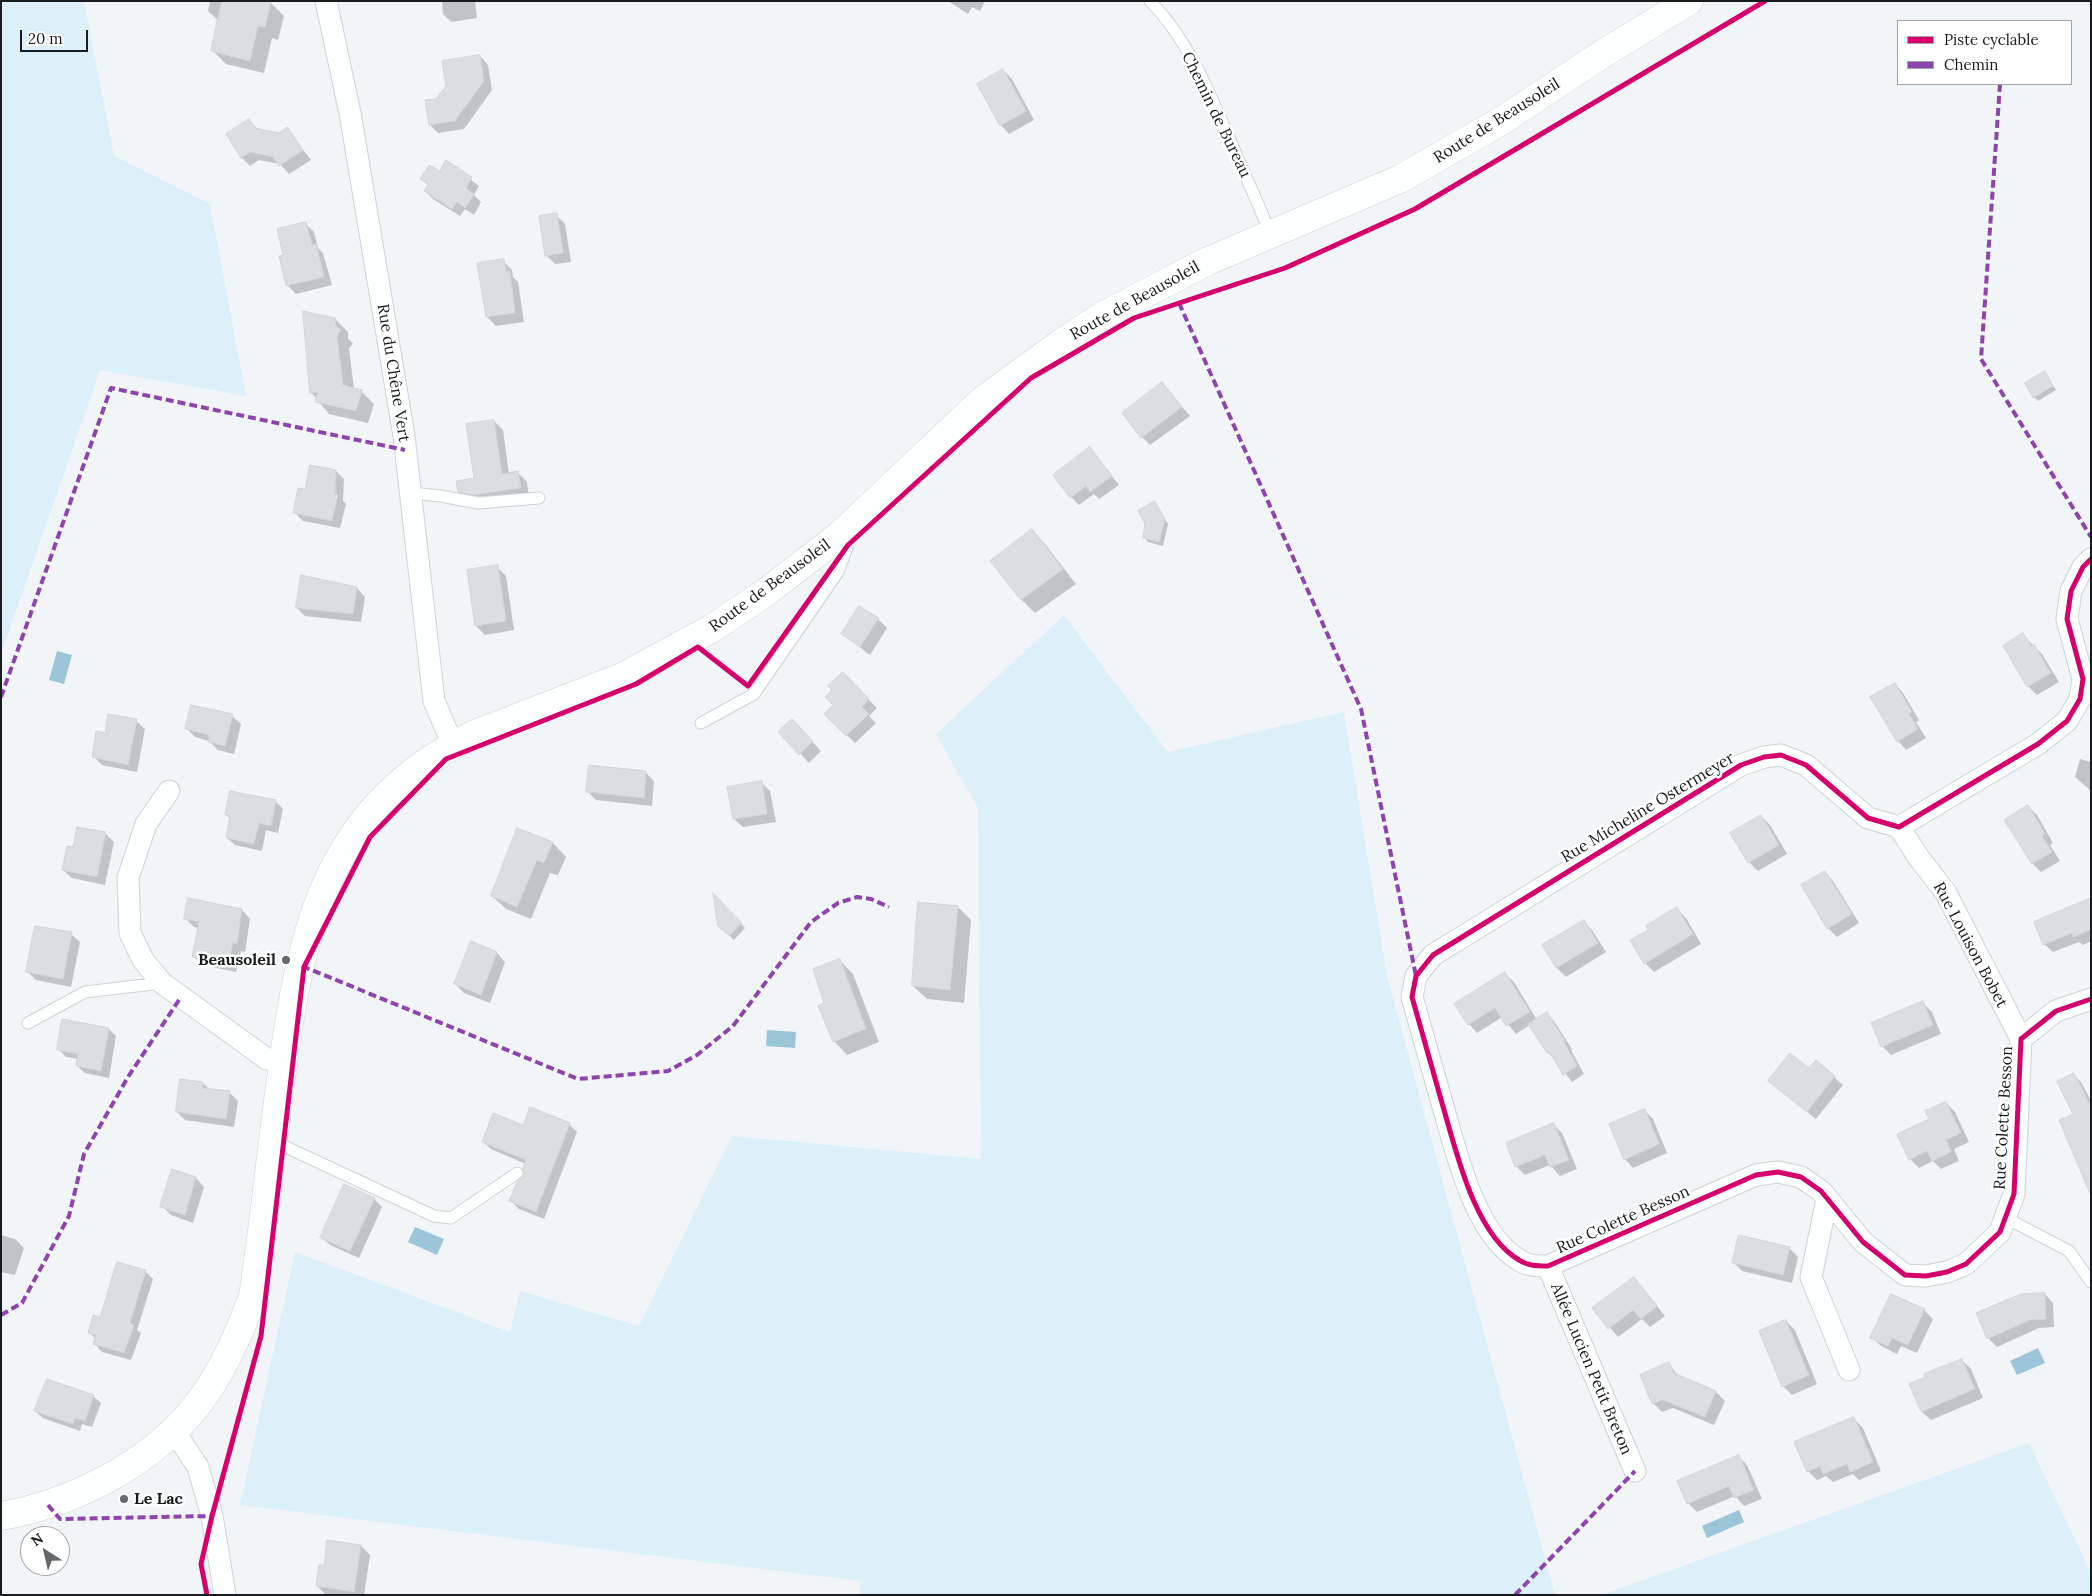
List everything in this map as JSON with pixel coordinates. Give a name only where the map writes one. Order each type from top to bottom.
[{"type":"main road","name":"Route de Beausoleil","points":[[1,1516],[48,1505],[83,1492],[134,1464],[175,1432],[193,1412],[222,1368],[236,1340],[252,1296],[291,1005],[309,926],[326,882],[359,827],[379,804],[410,775],[453,745],[475,734],[586,692],[662,656],[711,629],[765,593],[839,536],[983,400],[1102,316],[1168,280],[1400,179],[1444,155],[1689,1]]},
{"type":"street","name":"Rue du Chêne Vert","points":[[326,1],[350,114],[404,436],[434,701],[453,745]]},
{"type":"street","points":[[1899,827],[2038,744],[2067,721],[2080,699],[2083,679],[2067,619],[2069,600],[2071,591],[2083,567],[2091,559]]},
{"type":"street","name":"Rue Micheline Ostermeyer","points":[[1548,1266],[1532,1266],[1518,1260],[1503,1247],[1481,1216],[1465,1182],[1412,997],[1416,976],[1427,962],[1433,955],[1741,765],[1764,757],[1781,756],[1806,765],[1868,818],[1899,827]]},
{"type":"street","points":[[169,791],[146,824],[128,878],[130,933],[143,960],[162,983],[267,1059],[283,1062]]},
{"type":"street","name":"Rue Louison Bobet","points":[[1899,827],[1919,858],[1946,893],[2021,1039]]},
{"type":"street","name":"Rue Colette Besson","points":[[1548,1266],[1756,1175],[1778,1172],[1801,1177],[1827,1199],[1864,1242],[1904,1275],[1926,1276],[1947,1272],[1966,1264],[2000,1232],[2014,1194],[2021,1039],[2056,1011],[2091,999]]},
{"type":"street","points":[[1827,1199],[1811,1277],[1849,1370]]},
{"type":"street","name":"Allée Lucien Petit Breton","points":[[1548,1266],[1634,1471]]},
{"type":"street","points":[[175,1432],[198,1467],[212,1516],[224,1595]]},
{"type":"lane","name":"Chemin de Bureau","points":[[1150,1],[1164,15],[1190,57],[1212,100],[1270,235]]},
{"type":"lane","points":[[411,493],[478,503],[539,498]]},
{"type":"lane","points":[[701,723],[754,694],[838,572],[848,545],[839,536]]},
{"type":"lane","points":[[28,1024],[85,992],[162,983]]},
{"type":"lane","points":[[273,1141],[434,1216],[452,1218],[464,1207],[518,1173]]},
{"type":"lane","points":[[2006,1218],[2069,1251],[2091,1282]]},
{"type":"shaded area","points":[[1,1],[84,1],[114,156],[210,204],[246,396],[100,370],[1,654]]},
{"type":"shaded area","points":[[1064,615],[1168,752],[1344,712],[1387,976],[1555,1595],[859,1595],[861,1581],[240,1505],[295,1252],[510,1332],[520,1291],[639,1326],[732,1136],[981,1159],[978,808],[936,734]]},
{"type":"shaded area","points":[[2029,1443],[2091,1573],[2091,1595],[1601,1595]]},
{"type":"water","points":[[57,651],[72,655],[64,684],[49,680]]},
{"type":"water","points":[[767,1030],[796,1032],[795,1048],[766,1046]]},
{"type":"water","points":[[415,1227],[444,1239],[437,1255],[408,1242]]},
{"type":"water","points":[[2038,1348],[2045,1363],[2017,1375],[2010,1361]]},
{"type":"water","points":[[1739,1510],[1744,1522],[1707,1538],[1702,1526]]},
{"type":"building","points":[[222,1],[271,1],[265,27],[258,26],[250,61],[211,51]]},
{"type":"building","points":[[480,55],[484,81],[455,121],[429,125],[425,100],[436,99],[446,86],[442,61]]},
{"type":"building","points":[[1003,69],[1026,111],[1000,126],[977,84]]},
{"type":"building","points":[[249,119],[255,128],[279,133],[287,127],[303,150],[279,166],[273,157],[250,152],[241,158],[226,134]]},
{"type":"building","points":[[446,160],[472,177],[466,188],[474,194],[465,208],[457,202],[452,209],[424,191],[428,184],[420,179],[429,165],[440,171]]},
{"type":"building","points":[[557,213],[563,253],[545,256],[539,216]]},
{"type":"building","points":[[306,222],[312,245],[316,244],[324,277],[286,286],[279,256],[283,255],[277,229]]},
{"type":"building","points":[[504,259],[506,272],[510,271],[515,313],[486,317],[477,263]]},
{"type":"building","points":[[303,311],[335,318],[336,326],[341,330],[337,336],[343,385],[362,390],[356,411],[315,402],[318,392],[310,393]]},
{"type":"building","points":[[2045,371],[2053,386],[2033,398],[2025,383]]},
{"type":"building","points":[[1162,382],[1182,407],[1141,438],[1122,413]]},
{"type":"building","points":[[494,420],[502,474],[518,471],[521,488],[474,495],[458,492],[456,481],[474,478],[466,424]]},
{"type":"building","points":[[1090,447],[1112,476],[1090,492],[1086,486],[1070,498],[1053,475]]},
{"type":"building","points":[[310,465],[336,470],[335,494],[338,495],[332,521],[293,513],[298,488],[305,489]]},
{"type":"building","points":[[1155,501],[1165,519],[1159,542],[1143,538],[1145,524],[1138,511]]},
{"type":"building","points":[[1032,529],[1063,569],[1021,600],[990,561]]},
{"type":"building","points":[[498,565],[506,621],[475,626],[467,570]]},
{"type":"building","points":[[301,575],[357,587],[353,614],[296,608]]},
{"type":"building","points":[[859,606],[879,618],[860,647],[841,634]]},
{"type":"building","points":[[2023,633],[2031,646],[2034,644],[2051,673],[2027,687],[2003,646]]},
{"type":"building","points":[[843,672],[869,699],[862,707],[869,714],[846,736],[824,714],[833,705],[825,697],[832,690],[828,686]]},
{"type":"building","points":[[1895,683],[1912,712],[1909,714],[1918,729],[1897,742],[1870,697]]},
{"type":"building","points":[[191,705],[233,714],[225,746],[208,742],[209,735],[185,729]]},
{"type":"building","points":[[108,714],[137,719],[128,765],[92,757],[96,731],[105,733]]},
{"type":"building","points":[[792,719],[813,741],[799,755],[778,732]]},
{"type":"building","points":[[589,765],[646,771],[644,798],[586,792]]},
{"type":"building","points":[[762,781],[767,814],[733,819],[727,787]]},
{"type":"building","points":[[230,791],[276,800],[271,826],[259,823],[254,844],[226,838],[230,816],[225,815]]},
{"type":"building","points":[[2028,805],[2045,834],[2042,836],[2052,852],[2032,864],[2004,820]]},
{"type":"building","points":[[1761,815],[1779,845],[1748,863],[1730,833]]},
{"type":"building","points":[[77,827],[106,832],[97,877],[62,870],[67,846],[73,847]]},
{"type":"building","points":[[517,828],[553,842],[544,863],[537,860],[517,907],[491,896]]},
{"type":"building","points":[[1825,871],[1852,914],[1827,929],[1801,885]]},
{"type":"building","points":[[713,893],[742,923],[729,936],[718,926]]},
{"type":"building","points":[[188,898],[242,909],[237,944],[233,943],[228,964],[192,957],[199,922],[184,919]]},
{"type":"building","points":[[2091,898],[2091,930],[2073,937],[2072,933],[2043,945],[2034,922]]},
{"type":"building","points":[[918,902],[958,906],[950,990],[912,986]]},
{"type":"building","points":[[1677,907],[1693,934],[1644,964],[1630,940],[1648,930],[1646,926]]},
{"type":"building","points":[[1584,920],[1598,943],[1556,968],[1542,945]]},
{"type":"building","points":[[35,926],[72,932],[63,979],[26,972]]},
{"type":"building","points":[[471,941],[497,952],[481,995],[454,984]]},
{"type":"building","points":[[840,959],[866,1029],[833,1042],[818,1006],[824,1003],[813,969]]},
{"type":"building","points":[[1505,972],[1530,1012],[1506,1026],[1495,1008],[1468,1025],[1454,1004]]},
{"type":"building","points":[[1923,1001],[1933,1025],[1881,1047],[1871,1023]]},
{"type":"building","points":[[1547,1012],[1565,1041],[1577,1066],[1563,1075],[1550,1052],[1547,1053],[1528,1024]]},
{"type":"building","points":[[62,1019],[109,1028],[101,1071],[76,1066],[78,1054],[57,1050]]},
{"type":"building","points":[[1790,1053],[1809,1068],[1816,1060],[1835,1076],[1807,1112],[1768,1081]]},
{"type":"building","points":[[2074,1073],[2091,1106],[2091,1196],[2059,1120],[2073,1114],[2057,1082]]},
{"type":"building","points":[[180,1079],[203,1082],[203,1088],[230,1091],[226,1119],[176,1112]]},
{"type":"building","points":[[1946,1102],[1961,1133],[1946,1140],[1951,1152],[1932,1161],[1927,1151],[1909,1160],[1897,1134],[1929,1119],[1925,1111]]},
{"type":"building","points":[[530,1107],[570,1123],[536,1212],[509,1201],[517,1182],[524,1176],[523,1168],[526,1160],[482,1142],[493,1113],[523,1125]]},
{"type":"building","points":[[1645,1109],[1659,1144],[1624,1160],[1609,1124]]},
{"type":"building","points":[[1554,1123],[1569,1160],[1550,1167],[1545,1155],[1515,1167],[1506,1143]]},
{"type":"building","points":[[172,1169],[196,1177],[185,1215],[160,1207]]},
{"type":"building","points":[[344,1184],[375,1198],[350,1251],[320,1238]]},
{"type":"building","points":[[1739,1235],[1790,1247],[1783,1275],[1732,1263]]},
{"type":"building","points":[[117,1262],[146,1270],[130,1323],[134,1325],[124,1353],[93,1344],[96,1335],[88,1333],[93,1315],[100,1317]]},
{"type":"building","points":[[1634,1277],[1657,1306],[1641,1319],[1633,1310],[1608,1329],[1592,1308]]},
{"type":"building","points":[[2045,1293],[2046,1319],[2030,1320],[1987,1339],[1976,1313],[2021,1294]]},
{"type":"building","points":[[1891,1294],[1925,1309],[1908,1345],[1892,1338],[1888,1346],[1870,1338]]},
{"type":"building","points":[[1786,1320],[1809,1375],[1782,1387],[1759,1331]]},
{"type":"building","points":[[1962,1359],[1975,1389],[1921,1412],[1909,1384],[1925,1377],[1924,1374]]},
{"type":"building","points":[[1669,1362],[1674,1373],[1716,1391],[1705,1417],[1663,1400],[1652,1404],[1640,1375]]},
{"type":"building","points":[[47,1379],[94,1395],[85,1421],[75,1418],[73,1424],[34,1411]]},
{"type":"building","points":[[1854,1417],[1873,1462],[1850,1472],[1847,1464],[1823,1474],[1820,1466],[1807,1472],[1794,1442]]},
{"type":"building","points":[[1739,1455],[1754,1490],[1734,1498],[1729,1486],[1687,1504],[1677,1481]]},
{"type":"building","points":[[327,1540],[361,1545],[354,1592],[316,1586],[319,1565],[324,1565]]},
{"type":"marked path","points":[[2000,85],[1981,359],[2091,537]]},
{"type":"marked path","points":[[1179,303],[1361,709],[1416,976]]},
{"type":"marked path","points":[[1,697],[111,388],[405,450]]},
{"type":"marked path","points":[[302,966],[578,1079],[668,1071],[697,1055],[733,1026],[811,922],[838,903],[857,897],[871,899],[889,907]]},
{"type":"marked path","points":[[1,1315],[22,1303],[69,1216],[84,1154],[128,1077],[181,997]]},
{"type":"marked path","points":[[1515,1595],[1635,1471]]},
{"type":"marked path","points":[[48,1505],[60,1519],[212,1516]]},
{"type":"cycle path","points":[[207,1595],[201,1564],[212,1516],[261,1336],[304,967],[370,837],[446,759],[636,684],[698,647],[748,686],[848,545],[1031,378],[1134,318],[1285,268],[1415,209],[1765,1]]},
{"type":"cycle path","points":[[2091,559],[2083,567],[2071,591],[2067,619],[2083,679],[2080,699],[2067,721],[2038,744],[1899,827],[1868,818],[1806,765],[1781,755],[1764,757],[1741,765],[1433,955],[1416,976],[1412,997],[1454,1144],[1469,1189],[1490,1231],[1503,1248],[1522,1262],[1548,1266],[1756,1175],[1778,1172],[1801,1177],[1821,1191],[1863,1242],[1905,1275],[1926,1276],[1947,1272],[1966,1264],[2000,1232],[2014,1194],[2021,1039],[2056,1011],[2091,999]]},
{"type":"place","name":"Beausoleil","points":[[286,960]]},
{"type":"place","name":"Le Lac","points":[[124,1499]]}]
